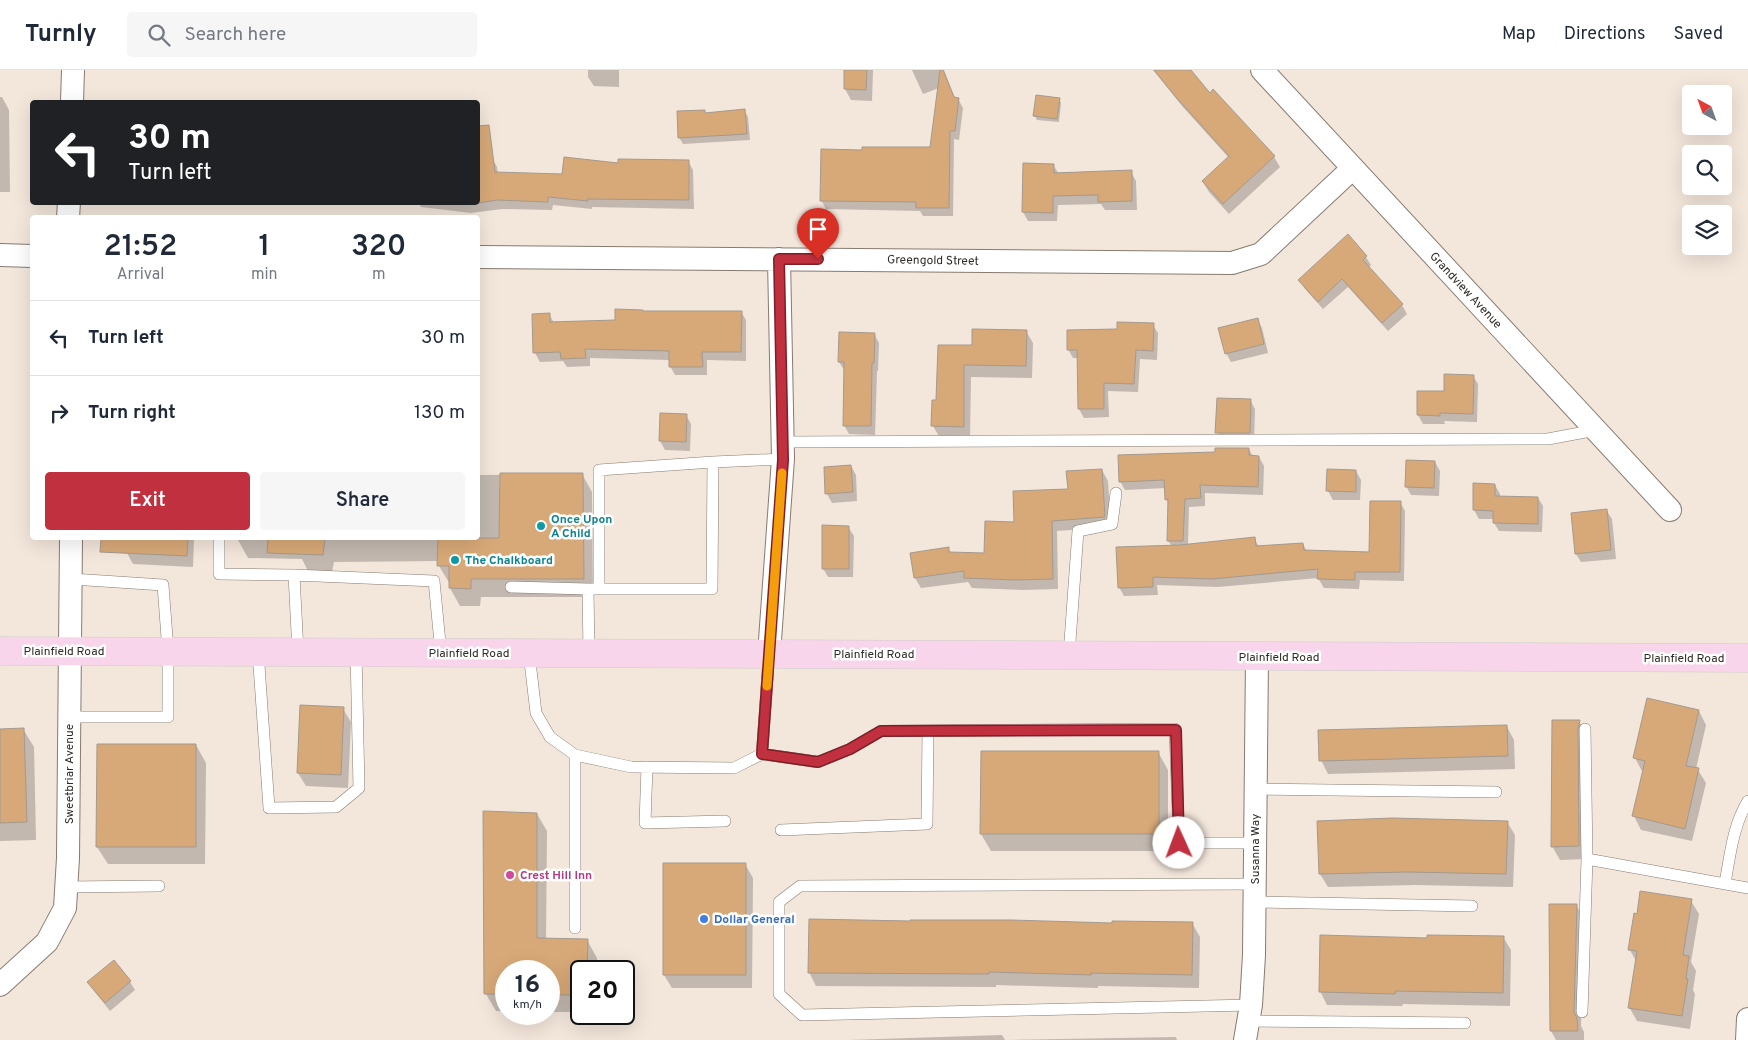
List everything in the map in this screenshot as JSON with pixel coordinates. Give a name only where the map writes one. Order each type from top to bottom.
[{"type":"main road","name":"Plainfield Road","points":[[0,651],[1748,658]]},
{"type":"street","points":[[72,100],[73,70]]},
{"type":"street","name":"Grandview Avenue","points":[[1262,70],[1670,510]]},
{"type":"street","name":"Greengold Street","points":[[480,257],[1232,264],[1261,254],[1353,168]]},
{"type":"street","points":[[0,256],[30,256]]},
{"type":"street","points":[[769,654],[783,451],[779,259]]},
{"type":"street","name":"Sweetbriar Avenue","points":[[0,985],[47,942],[65,908],[68,858],[71,540]]},
{"type":"street","name":"Susanna Way","points":[[1248,1022],[1255,893],[1257,657]]},
{"type":"street","points":[[1747,1040],[1748,1020]]},
{"type":"lane","points":[[589,653],[599,470],[713,462],[783,451],[1548,438],[1596,430]]},
{"type":"lane","points":[[511,587],[712,589],[713,462]]},
{"type":"lane","points":[[1069,655],[1078,531],[1112,524],[1116,493]]},
{"type":"lane","points":[[219,540],[219,574],[434,581],[440,653]]},
{"type":"lane","points":[[294,575],[298,652]]},
{"type":"lane","points":[[69,717],[168,716],[168,651],[163,585],[72,579]]},
{"type":"lane","points":[[258,652],[268,808],[336,807],[359,788],[356,652]]},
{"type":"lane","points":[[529,653],[536,713],[550,737],[575,755],[631,767],[734,768],[762,754],[818,762],[850,749],[881,731],[1176,730],[1179,843],[1256,843]]},
{"type":"lane","points":[[762,754],[769,654]]},
{"type":"lane","points":[[1582,1012],[1587,859],[1585,729]]},
{"type":"lane","points":[[781,830],[927,824],[928,731]]},
{"type":"lane","points":[[575,755],[575,928]]},
{"type":"lane","points":[[647,767],[645,823],[725,821]]},
{"type":"lane","points":[[1255,789],[1496,792]]},
{"type":"lane","points":[[1725,883],[1732,845],[1741,812],[1748,801]]},
{"type":"lane","points":[[1587,859],[1748,888]]},
{"type":"lane","points":[[66,887],[159,886]]},
{"type":"lane","points":[[1465,1023],[1248,1022],[802,1015],[780,994],[779,902],[800,886],[1255,893],[1472,906]]},
{"type":"building","points":[[844,70],[867,70],[866,90],[844,89]]},
{"type":"building","points":[[940,70],[943,70],[954,97],[959,98],[955,131],[950,131],[949,208],[916,208],[916,202],[820,201],[821,149],[862,150],[862,147],[930,147]]},
{"type":"building","points":[[1154,70],[1191,70],[1210,93],[1213,89],[1275,156],[1223,204],[1202,181],[1229,156]]},
{"type":"building","points":[[1036,95],[1060,98],[1057,119],[1033,116]]},
{"type":"building","points":[[745,109],[747,134],[678,138],[677,111],[705,110],[705,113]]},
{"type":"building","points":[[489,125],[495,172],[562,174],[564,157],[618,163],[618,159],[689,160],[689,200],[588,199],[588,201],[548,197],[548,202],[497,200],[480,203],[480,126]]},
{"type":"building","points":[[1023,163],[1054,164],[1054,173],[1132,170],[1132,201],[1098,202],[1098,195],[1053,196],[1053,213],[1022,212]]},
{"type":"building","points":[[1348,234],[1367,256],[1363,260],[1403,304],[1382,323],[1342,279],[1318,302],[1298,280]]},
{"type":"building","points":[[615,309],[643,311],[742,311],[741,352],[702,352],[703,367],[669,367],[669,351],[585,349],[586,358],[561,359],[560,352],[533,353],[532,314],[550,313],[550,322],[615,320]]},
{"type":"building","points":[[1258,318],[1264,344],[1225,354],[1218,328]]},
{"type":"building","points":[[1117,322],[1154,323],[1153,351],[1136,350],[1134,384],[1104,383],[1104,409],[1078,409],[1077,350],[1067,350],[1067,330],[1117,329]]},
{"type":"building","points":[[972,329],[1027,330],[1026,366],[964,365],[964,427],[931,426],[932,400],[936,400],[938,345],[972,345]]},
{"type":"building","points":[[839,332],[875,333],[874,363],[872,363],[871,426],[843,426],[844,362],[838,362]]},
{"type":"building","points":[[1444,374],[1474,375],[1473,414],[1440,413],[1440,416],[1417,415],[1417,391],[1444,391]]},
{"type":"building","points":[[1217,398],[1251,399],[1250,433],[1215,433]]},
{"type":"building","points":[[660,413],[687,414],[686,442],[659,441]]},
{"type":"building","points":[[1215,448],[1249,448],[1249,455],[1259,456],[1258,487],[1200,485],[1201,498],[1185,499],[1183,541],[1167,541],[1168,499],[1165,500],[1164,480],[1119,482],[1118,455],[1215,452]]},
{"type":"building","points":[[1406,460],[1435,461],[1434,488],[1405,487]]},
{"type":"building","points":[[851,465],[853,492],[825,494],[824,467]]},
{"type":"building","points":[[1102,469],[1105,517],[1052,521],[1053,579],[964,578],[964,571],[914,578],[910,553],[949,547],[949,552],[984,553],[985,521],[1014,522],[1013,491],[1068,489],[1066,471]]},
{"type":"building","points":[[1327,469],[1356,470],[1356,492],[1326,491]]},
{"type":"building","name":"Once Upon A Child","points":[[500,473],[583,473],[584,579],[471,579],[471,589],[449,588],[449,566],[437,566],[438,540],[499,538]]},
{"type":"building","points":[[1473,483],[1495,484],[1495,496],[1538,497],[1538,524],[1493,523],[1493,511],[1473,510]]},
{"type":"building","points":[[1370,501],[1401,501],[1400,572],[1355,572],[1355,580],[1317,579],[1318,569],[1212,579],[1153,577],[1153,587],[1118,588],[1116,547],[1180,545],[1255,537],[1256,546],[1303,543],[1304,550],[1369,552]]},
{"type":"building","points":[[1607,509],[1611,550],[1575,554],[1571,513]]},
{"type":"building","points":[[822,525],[849,526],[849,569],[822,569]]},
{"type":"building","points":[[101,540],[188,540],[187,556],[100,552]]},
{"type":"building","points":[[268,540],[325,540],[323,555],[267,553]]},
{"type":"building","points":[[1647,698],[1699,710],[1686,766],[1699,768],[1685,829],[1632,816],[1645,761],[1633,758]]},
{"type":"building","points":[[300,705],[344,707],[341,775],[297,773]]},
{"type":"building","points":[[1552,720],[1580,720],[1578,729],[1579,846],[1551,847]]},
{"type":"building","points":[[1507,725],[1508,756],[1319,761],[1318,730]]},
{"type":"building","points":[[24,728],[27,822],[0,823],[0,729]]},
{"type":"building","points":[[97,744],[196,744],[196,847],[96,847]]},
{"type":"building","points":[[981,751],[1159,751],[1159,834],[980,834]]},
{"type":"building","name":"Crest Hill Inn","points":[[483,811],[537,813],[537,938],[588,939],[587,960],[570,960],[570,995],[560,995],[560,960],[495,960],[495,994],[484,994]]},
{"type":"building","points":[[1392,818],[1508,821],[1506,874],[1407,872],[1319,874],[1317,821]]},
{"type":"building","name":"Dollar General","points":[[663,863],[746,863],[746,975],[663,975]]},
{"type":"building","points":[[1640,891],[1692,899],[1683,955],[1689,956],[1686,979],[1688,979],[1682,1016],[1628,1008],[1637,951],[1628,950],[1634,913],[1637,914]]},
{"type":"building","points":[[1549,904],[1577,904],[1574,1012],[1577,1018],[1578,1031],[1550,1031]]},
{"type":"building","points":[[809,919],[1011,920],[1112,923],[1112,921],[1193,922],[1192,975],[989,972],[989,974],[808,973]]},
{"type":"building","points":[[1320,935],[1427,938],[1427,935],[1504,936],[1503,993],[1396,991],[1395,994],[1319,992]]},
{"type":"building","points":[[114,960],[131,981],[105,1003],[87,982]]},
{"type":"slow traffic","points":[[767,686],[782,473]]},
{"type":"place","name":"Once Upon A Child","points":[[541,526]]},
{"type":"place","name":"The Chalkboard","points":[[455,560]]},
{"type":"place","name":"Crest Hill Inn","points":[[510,875]]},
{"type":"place","name":"Dollar General","points":[[704,919]]},
{"type":"route","points":[[818,259],[779,259],[783,460],[762,754],[818,762],[850,749],[881,731],[1176,730],[1179,843]]}]
